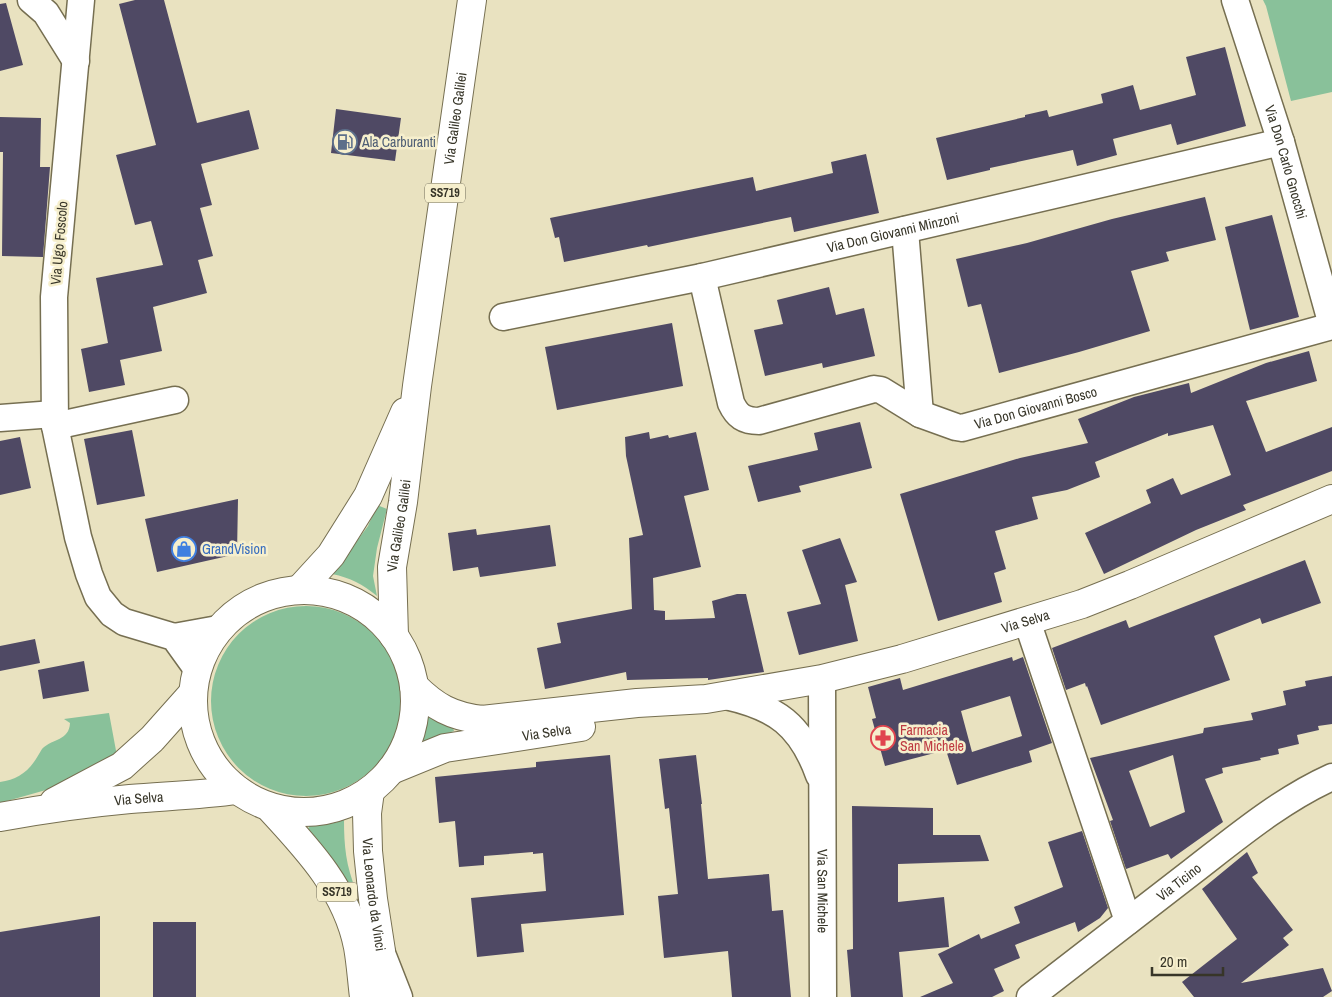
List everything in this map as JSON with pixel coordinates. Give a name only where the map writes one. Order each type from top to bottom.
[{"type":"main road","name":"Via Galileo Galilei","points":[[394,636],[392,566],[403,502],[417,386],[472,0]]},
{"type":"main road","name":"Via Galileo Galilei","points":[[299,590],[331,555],[368,496],[417,386]]},
{"type":"main road","name":"Via Selva","points":[[391,770],[445,748],[643,718],[716,698],[822,679],[902,659],[1082,604],[1332,499]]},
{"type":"main road","points":[[299,590],[336,594],[352,601],[368,611],[394,636],[410,669],[414,686],[414,716],[411,731],[399,758],[391,770],[370,791],[357,799],[327,810],[296,812],[269,806],[237,790],[215,768],[200,740],[195,725],[195,681],[210,642],[229,618],[254,601],[269,595],[299,590]]},
{"type":"main road","name":"Via Selva","points":[[39,809],[122,766],[152,739],[195,681]]},
{"type":"main road","name":"Via Selva","points":[[414,686],[430,702],[444,710],[457,715],[482,720],[637,703],[716,698]]},
{"type":"main road","name":"Via Selva","points":[[0,817],[39,809],[237,790]]},
{"type":"main road","name":"Via Leonardo da Vinci","points":[[370,791],[367,813],[368,851],[381,951],[379,997]]},
{"type":"main road","name":"Via Leonardo da Vinci","points":[[269,806],[317,861],[335,886],[345,906],[358,946],[364,997]]},
{"type":"street","points":[[31,0],[46,13],[76,61]]},
{"type":"street","name":"Via Ugo Foscolo","points":[[81,0],[54,297],[54,420],[78,538],[98,598],[112,614],[124,622],[174,637]]},
{"type":"street","name":"Via Don Carlo Gnocchi","points":[[1235,0],[1281,142],[1332,326]]},
{"type":"street","name":"Via Don Giovanni Minzoni","points":[[503,317],[702,277],[1281,142]]},
{"type":"street","points":[[905,230],[920,414]]},
{"type":"street","name":"Via Don Giovanni Bosco","points":[[702,277],[731,403],[738,416],[750,421],[759,421],[874,389],[880,390],[920,414],[962,428],[1332,326]]},
{"type":"street","points":[[0,418],[54,420],[175,400]]},
{"type":"street","points":[[1027,621],[1128,921]]},
{"type":"street","points":[[195,681],[174,637],[218,630]]},
{"type":"street","name":"Via San Michele","points":[[822,679],[823,997]]},
{"type":"street","name":"Via San Michele","points":[[716,698],[748,701],[773,711],[790,725],[807,749],[822,785]]},
{"type":"street","name":"Via Ticino","points":[[1030,997],[1230,842],[1284,803],[1332,778]]},
{"type":"street","points":[[381,951],[399,997]]},
{"type":"green space","points":[[1263,0],[1332,0],[1332,92],[1291,101]]},
{"type":"green space","points":[[377,505],[387,509],[377,548],[373,576],[377,596],[356,582],[332,574],[368,526]]},
{"type":"green space","points":[[306,606],[333,610],[359,622],[373,634],[385,648],[397,674],[401,701],[397,728],[385,754],[373,768],[359,780],[333,792],[306,796],[279,792],[253,780],[239,768],[227,754],[215,728],[211,701],[215,674],[227,648],[239,634],[253,622],[279,610]]},
{"type":"green space","points":[[426,712],[452,725],[454,731],[422,742]]},
{"type":"green space","points":[[109,713],[117,756],[53,788],[0,803],[0,782],[11,780],[21,775],[33,764],[46,745],[64,736],[69,729],[70,723],[64,719]]},
{"type":"green space","points":[[344,820],[346,856],[356,890],[348,893],[307,834],[309,826]]},
{"type":"building","points":[[135,0],[164,0],[197,123],[249,110],[259,149],[201,164],[212,205],[200,208],[213,256],[198,260],[207,293],[153,307],[162,351],[120,360],[125,385],[89,392],[81,349],[108,343],[96,278],[163,265],[151,221],[135,225],[116,155],[156,145],[119,4]]},
{"type":"building","points":[[6,3],[23,65],[0,71],[0,4]]},
{"type":"building","points":[[1225,47],[1246,126],[1177,145],[1171,124],[1113,139],[1117,155],[1077,166],[1073,150],[990,168],[990,170],[947,180],[936,138],[1047,110],[1049,117],[1103,103],[1101,94],[1133,85],[1140,110],[1196,95],[1186,57]]},
{"type":"building","points":[[336,109],[401,118],[395,161],[331,153]]},
{"type":"building","points":[[0,117],[41,118],[40,167],[50,167],[43,257],[2,256],[3,152],[0,152]]},
{"type":"building","points":[[866,154],[879,213],[794,232],[791,217],[648,247],[647,245],[564,262],[559,237],[555,238],[550,218],[753,177],[756,191],[833,173],[831,162]]},
{"type":"building","points":[[1205,197],[1216,240],[1166,252],[1169,261],[1131,271],[1150,331],[999,373],[981,304],[968,307],[956,259],[1027,243],[1112,219]]},
{"type":"building","points":[[1272,215],[1299,317],[1250,330],[1225,227]]},
{"type":"building","points":[[829,287],[836,315],[864,308],[875,356],[823,368],[822,363],[765,376],[754,330],[783,324],[777,300]]},
{"type":"building","points":[[672,323],[683,386],[557,410],[545,347]]},
{"type":"building","points":[[1309,351],[1317,381],[1246,401],[1266,452],[1332,427],[1332,471],[1243,505],[1246,510],[1196,530],[1104,574],[1085,533],[1151,503],[1146,490],[1173,478],[1181,495],[1231,475],[1213,425],[1168,436],[1168,433],[1095,462],[1100,477],[1067,490],[1032,497],[1038,519],[995,531],[1006,569],[994,573],[1002,602],[938,621],[900,494],[1020,458],[1088,443],[1078,419],[1134,397],[1189,383],[1191,393],[1266,363]]},
{"type":"building","points":[[860,422],[872,468],[799,486],[801,492],[758,502],[748,466],[818,450],[814,433]]},
{"type":"building","points":[[132,430],[145,496],[97,505],[84,439]]},
{"type":"building","points":[[649,432],[650,439],[668,435],[669,438],[696,432],[709,490],[684,496],[701,567],[653,578],[654,610],[665,611],[665,620],[715,618],[712,601],[737,594],[746,594],[764,672],[708,680],[708,678],[627,680],[626,672],[545,689],[537,648],[561,643],[557,623],[632,609],[629,538],[643,535],[626,456],[625,437]]},
{"type":"building","points":[[20,437],[31,488],[0,495],[0,441]]},
{"type":"building","points":[[238,499],[237,554],[157,572],[145,519]]},
{"type":"building","points":[[550,525],[556,566],[480,577],[478,567],[453,571],[448,533],[476,529],[477,535]]},
{"type":"building","points":[[840,538],[857,582],[845,585],[858,641],[799,655],[787,612],[821,604],[802,550]]},
{"type":"building","points":[[1305,560],[1321,603],[1262,624],[1260,618],[1214,636],[1230,680],[1101,725],[1085,683],[1066,690],[1052,648],[1126,620],[1129,628]]},
{"type":"building","points":[[35,639],[40,663],[0,671],[0,646]]},
{"type":"building","points":[[1012,657],[1013,661],[1023,657],[1052,743],[1029,751],[1032,762],[957,785],[946,750],[885,766],[872,719],[876,718],[868,687],[900,678],[903,690]],"holes":[[[1010,696],[1022,736],[972,752],[961,711]]]},
{"type":"building","points":[[84,661],[89,691],[43,699],[38,670]]},
{"type":"building","points":[[1332,676],[1332,724],[1318,726],[1319,730],[1297,735],[1299,744],[1278,749],[1279,754],[1260,758],[1261,760],[1222,768],[1223,773],[1205,779],[1223,822],[1171,859],[1168,854],[1126,869],[1110,821],[1113,820],[1090,758],[1203,733],[1204,728],[1253,720],[1251,713],[1286,705],[1283,691],[1306,686],[1305,681]],"holes":[[[1173,755],[1185,812],[1150,827],[1129,771]]]},
{"type":"building","points":[[610,755],[624,915],[521,924],[524,952],[477,957],[471,898],[546,891],[543,853],[533,854],[533,852],[484,856],[484,865],[459,867],[455,821],[439,823],[435,777],[536,767],[536,762]]},
{"type":"building","points":[[696,755],[708,879],[769,874],[772,911],[783,910],[791,997],[732,997],[728,951],[664,958],[658,896],[678,894],[669,808],[665,809],[659,759]]},
{"type":"building","points":[[852,806],[933,808],[933,835],[980,835],[989,861],[898,864],[898,902],[944,897],[949,947],[899,952],[903,997],[851,997],[847,950],[853,949]]},
{"type":"building","points":[[1082,831],[1108,908],[1100,918],[1078,932],[1075,922],[1015,945],[1020,958],[994,969],[1004,991],[992,997],[920,997],[953,983],[938,954],[979,934],[981,939],[1020,923],[1014,907],[1063,887],[1048,842]]},
{"type":"building","points":[[1247,852],[1258,873],[1252,877],[1293,930],[1283,938],[1289,945],[1241,983],[1323,968],[1332,991],[1323,997],[1194,997],[1182,982],[1237,939],[1202,889]]},
{"type":"building","points":[[100,916],[100,997],[0,997],[0,932]]},
{"type":"building","points":[[153,922],[196,922],[196,997],[153,997]]},
{"type":"place","name":"Ala Carburanti","points":[[345,142]]},
{"type":"place","name":"GrandVision","points":[[184,549]]},
{"type":"place","name":"Farmacia San Michele","points":[[883,738]]}]
